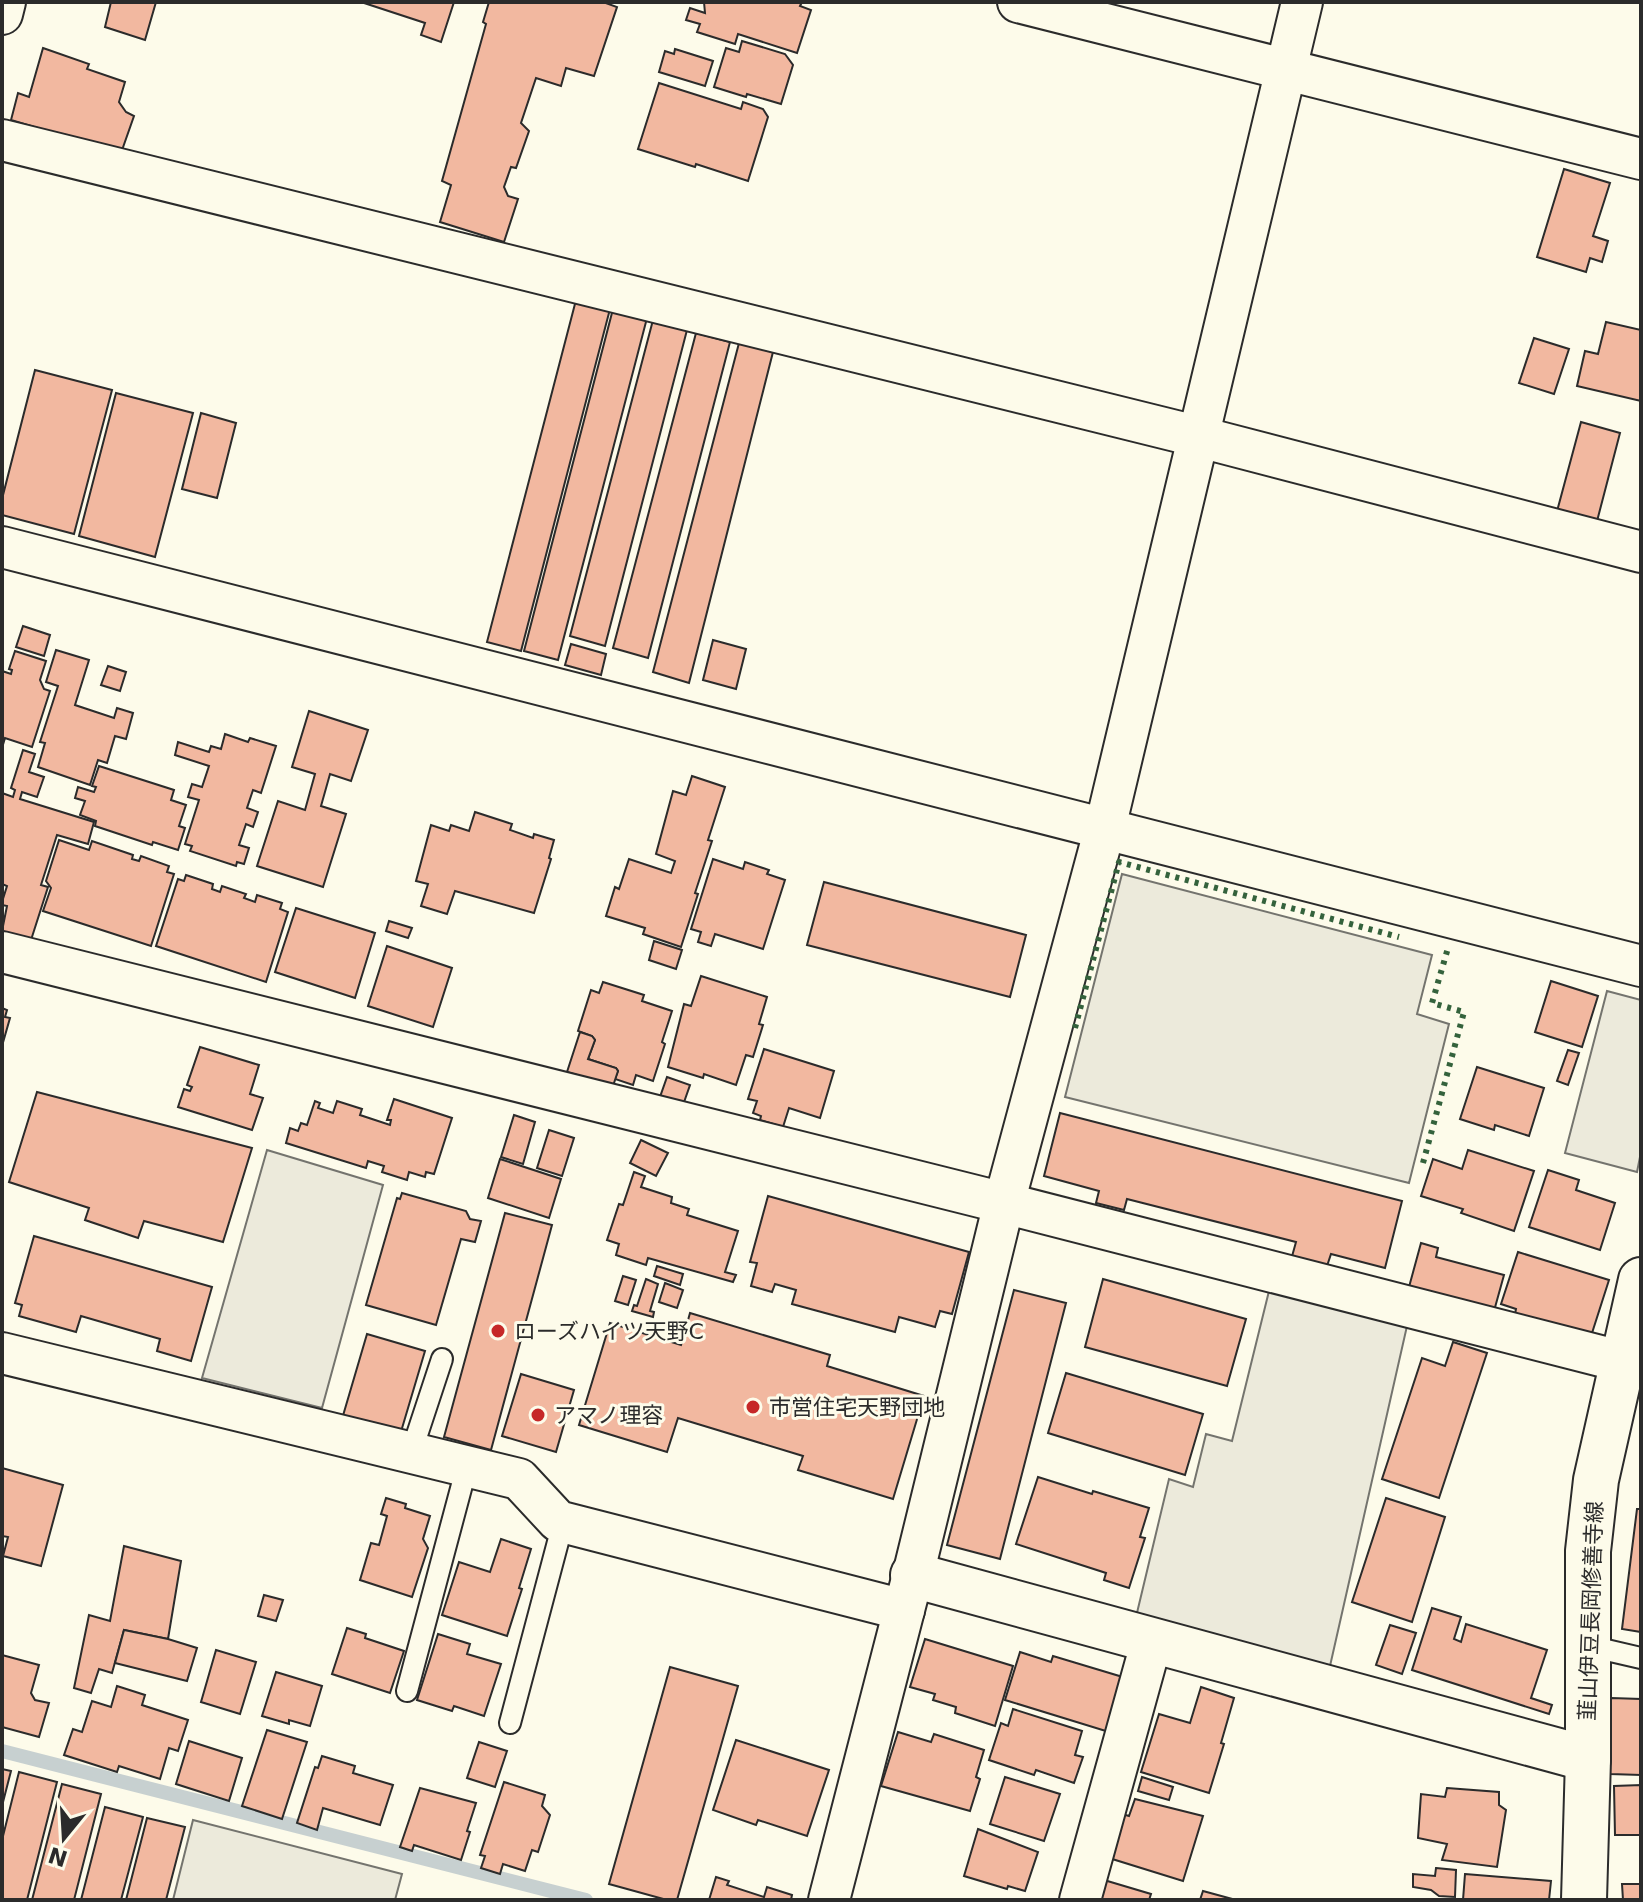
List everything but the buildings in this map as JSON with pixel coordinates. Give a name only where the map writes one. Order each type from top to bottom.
[{"type":"street","points":[[2,14],[5,2]]},
{"type":"street","points":[[1018,2],[1641,159]]},
{"type":"street","points":[[829,1900],[1004,1203],[1105,828],[1302,2]]},
{"type":"street","points":[[2,140],[1200,437],[1641,552]]},
{"type":"street","points":[[2,547],[1641,966]]},
{"type":"street","points":[[2,952],[1624,1362]]},
{"type":"street","name":"韮山伊豆長岡修善寺線","points":[[1584,1900],[1588,1551],[1596,1480],[1641,1280]]},
{"type":"street","points":[[2,1353],[519,1479],[563,1523],[1152,1640],[1588,1759]]},
{"type":"street","points":[[1080,1900],[1152,1640]]},
{"type":"lane","points":[[411,1453],[442,1359]]},
{"type":"lane","points":[[407,1691],[467,1466]]},
{"type":"lane","points":[[510,1723],[563,1523]]},
{"type":"lane","points":[[1589,1646],[1641,1658]]},
{"type":"shaded area","points":[[1122,874],[1432,955],[1417,1014],[1449,1024],[1409,1183],[1065,1097]]},
{"type":"shaded area","points":[[1607,991],[1641,1000],[1641,1152],[1637,1172],[1565,1153]]},
{"type":"shaded area","points":[[267,1150],[383,1185],[322,1408],[202,1378]]},
{"type":"shaded area","points":[[1269,1291],[1407,1326],[1330,1666],[1136,1617],[1169,1479],[1193,1487],[1206,1434],[1232,1441]]},
{"type":"shaded area","points":[[193,1820],[402,1874],[395,1900],[173,1900]]},
{"type":"waterway","points":[[2,1751],[586,1900]]},
{"type":"hedge","points":[[1075,1028],[1119,862],[1399,937]]},
{"type":"hedge","points":[[1423,1163],[1464,1012],[1432,1003],[1448,948]]},
{"type":"place","name":"ローズハイツ天野C","points":[[498,1331]]},
{"type":"place","name":"市営住宅天野団地","points":[[753,1407]]},
{"type":"place","name":"アマノ理容","points":[[538,1415]]}]
